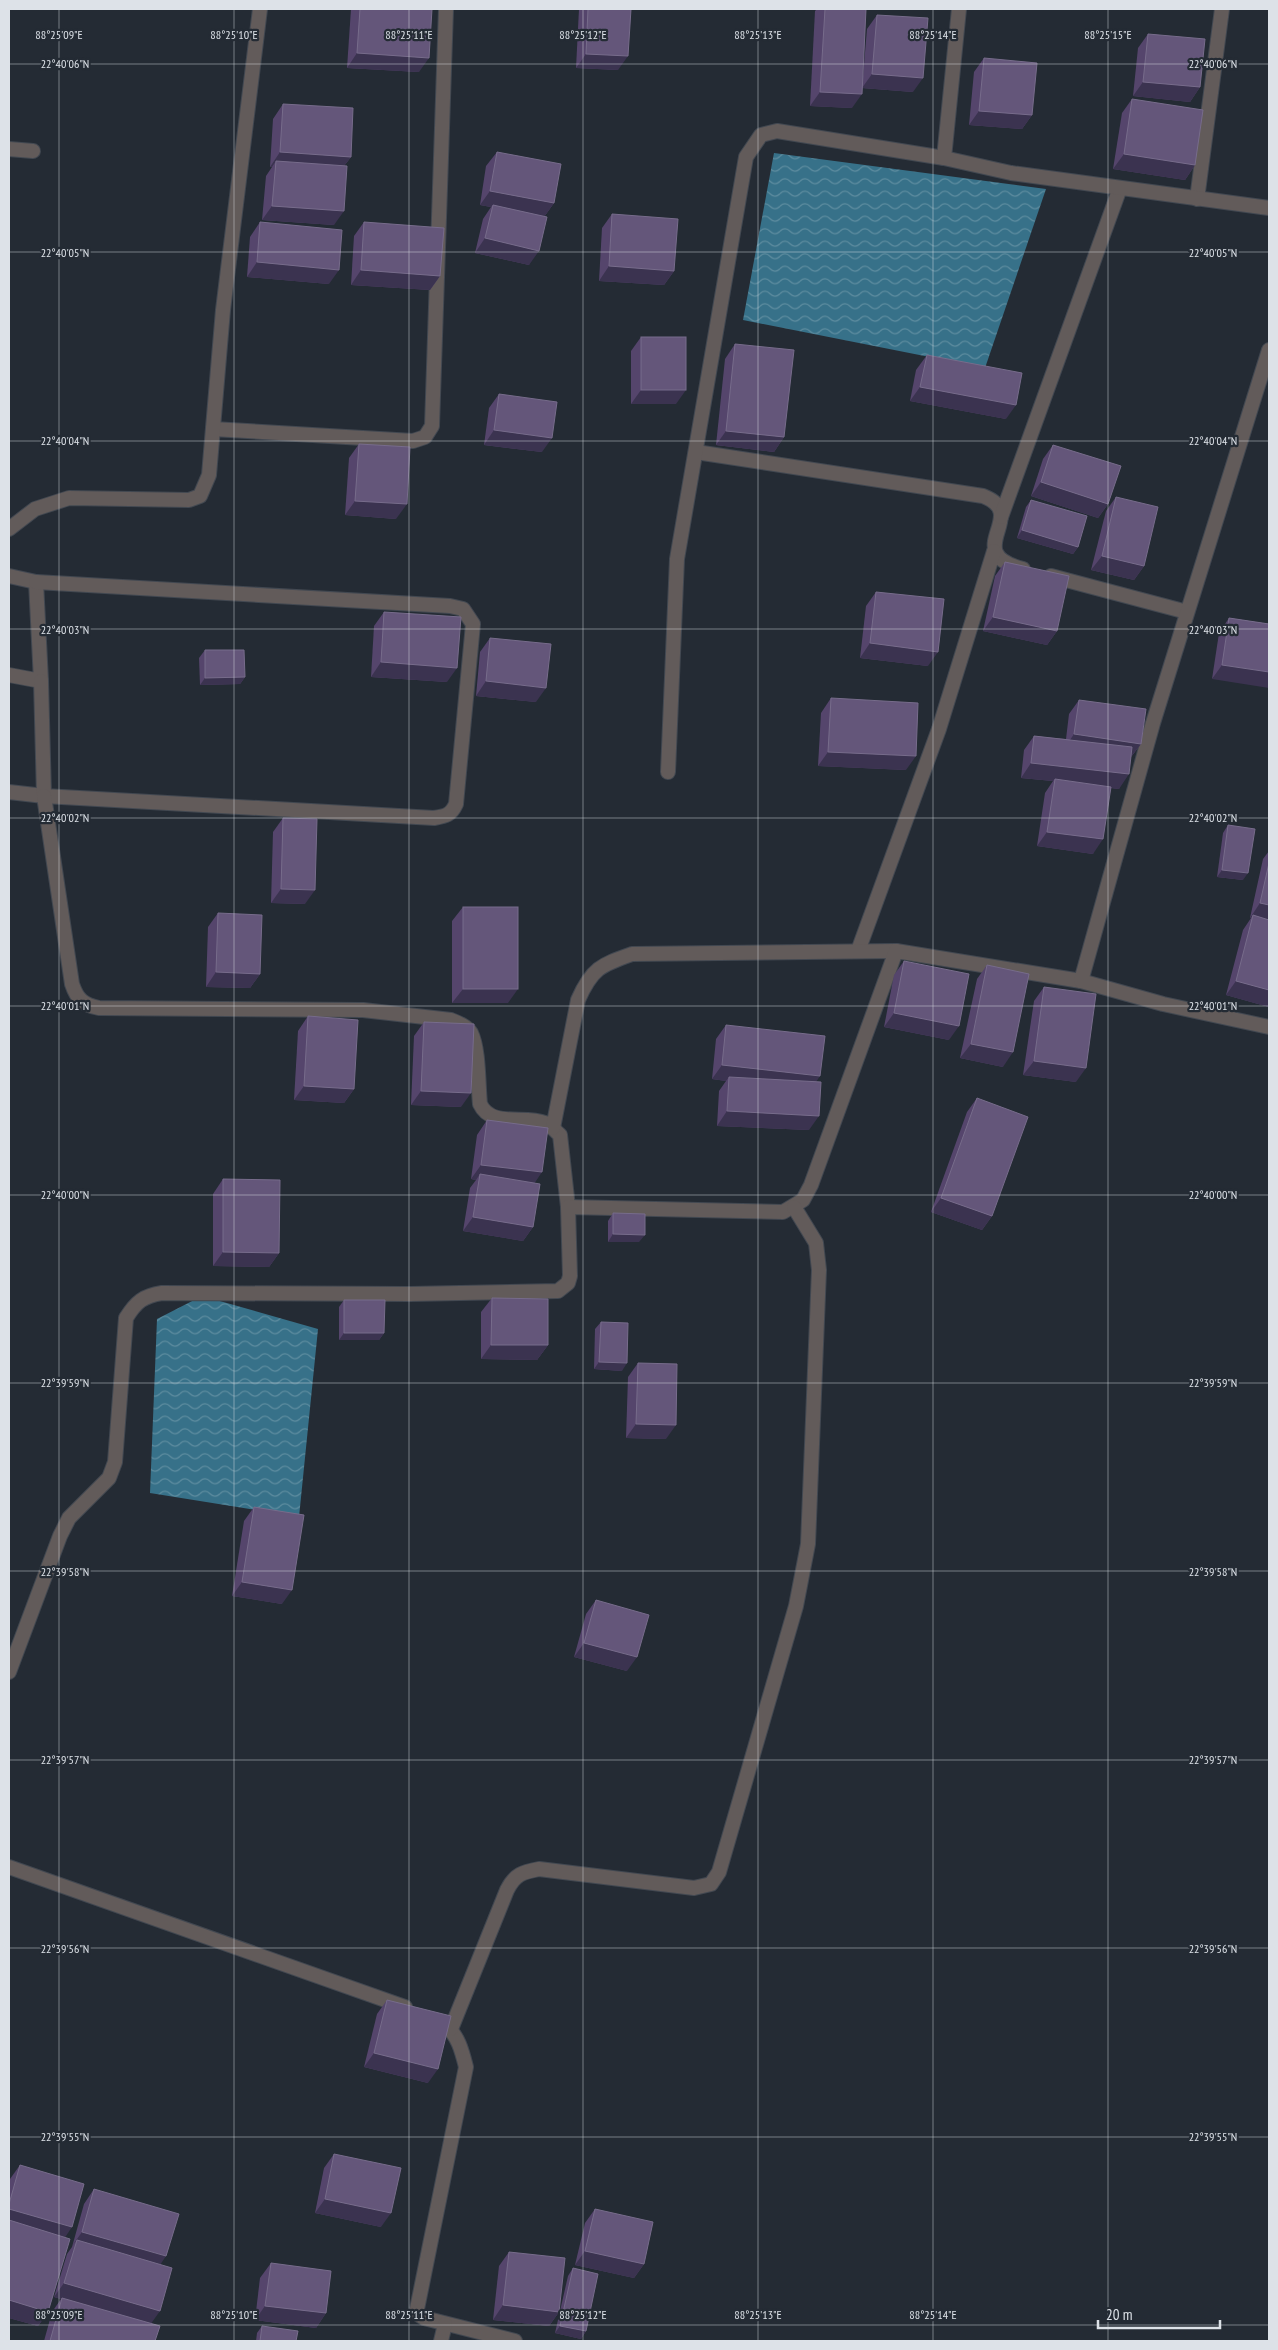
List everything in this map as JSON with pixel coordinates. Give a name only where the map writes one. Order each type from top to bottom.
[{"type":"street","points":[[9,529],[34,509],[69,498],[189,500],[200,496],[209,475],[223,310],[260,9]]},
{"type":"street","points":[[213,428],[413,441],[425,437],[432,426],[446,9]]},
{"type":"street","points":[[944,158],[959,9]]},
{"type":"street","points":[[1197,199],[1222,9]]},
{"type":"street","points":[[668,772],[677,559],[684,511],[696,452],[746,156],[754,142],[761,135],[777,131],[944,158],[1011,174],[1269,208]]},
{"type":"street","points":[[9,149],[33,151]]},
{"type":"street","points":[[858,952],[939,729],[994,551],[994,540],[1001,517],[1120,188]]},
{"type":"street","points":[[1081,981],[1152,723],[1269,350]]},
{"type":"street","points":[[696,452],[982,496],[995,501],[1001,508],[1001,517]]},
{"type":"street","points":[[994,551],[1000,561],[1012,566],[1187,612]]},
{"type":"street","points":[[9,576],[36,582],[450,606],[463,609],[473,624],[456,804],[452,812],[445,816],[434,818],[44,796],[9,792]]},
{"type":"street","points":[[9,1672],[60,1536],[69,1518],[109,1478],[115,1462],[126,1318],[136,1303],[146,1295],[162,1293],[410,1294],[558,1291],[568,1283],[570,1276],[568,1207],[560,1135],[544,1122],[494,1118],[484,1112],[480,1104],[471,1032],[464,1025],[451,1020],[363,1010],[99,1008],[86,1006],[76,996],[72,984],[44,796],[36,582]]},
{"type":"street","points":[[9,675],[41,681]]},
{"type":"street","points":[[568,1207],[783,1212],[794,1207],[802,1200],[811,1185],[896,951]]},
{"type":"street","points":[[553,1128],[578,1000],[586,981],[602,965],[632,954],[896,951],[1081,981],[1163,1004],[1269,1026]]},
{"type":"street","points":[[451,2029],[507,1890],[512,1879],[521,1873],[539,1868],[694,1888],[711,1884],[719,1872],[796,1606],[808,1544],[819,1270],[816,1243],[794,1207]]},
{"type":"street","points":[[9,1869],[414,2010]]},
{"type":"street","points":[[430,2017],[451,2029],[461,2046],[466,2067],[417,2305],[418,2315],[445,2324],[515,2341]]},
{"type":"street","points":[[441,2341],[445,2324]]},
{"type":"water","points":[[774,153],[1046,189],[985,368],[743,320]]},
{"type":"water","points":[[202,1296],[318,1329],[299,1517],[150,1493],[157,1319]]},
{"type":"building","points":[[360,9],[432,9],[429,58],[357,53]]},
{"type":"building","points":[[588,9],[631,9],[628,56],[586,54]]},
{"type":"building","points":[[825,9],[866,9],[862,94],[820,92]]},
{"type":"building","points":[[877,15],[928,18],[923,78],[872,74]]},
{"type":"building","points":[[1148,34],[1205,39],[1200,87],[1143,82]]},
{"type":"building","points":[[984,58],[1037,63],[1032,115],[979,111]]},
{"type":"building","points":[[1132,99],[1203,110],[1195,165],[1124,154]]},
{"type":"building","points":[[283,104],[353,108],[351,157],[280,152]]},
{"type":"building","points":[[497,152],[561,164],[554,203],[490,191]]},
{"type":"building","points":[[276,161],[347,166],[344,211],[272,206]]},
{"type":"building","points":[[493,205],[547,217],[539,251],[485,238]]},
{"type":"building","points":[[612,214],[678,219],[674,271],[609,266]]},
{"type":"building","points":[[260,222],[342,230],[339,270],[257,262]]},
{"type":"building","points":[[364,222],[444,228],[440,276],[361,270]]},
{"type":"building","points":[[641,337],[686,337],[686,390],[641,390]]},
{"type":"building","points":[[735,344],[794,350],[784,437],[726,431]]},
{"type":"building","points":[[927,355],[1022,373],[1016,405],[920,387]]},
{"type":"building","points":[[499,394],[557,402],[552,438],[494,430]]},
{"type":"building","points":[[359,444],[410,447],[407,504],[355,501]]},
{"type":"building","points":[[1053,445],[1121,466],[1108,504],[1041,482]]},
{"type":"building","points":[[1116,497],[1158,507],[1144,566],[1102,556]]},
{"type":"building","points":[[1031,500],[1087,516],[1078,547],[1022,530]]},
{"type":"building","points":[[1005,562],[1069,576],[1057,631],[993,617]]},
{"type":"building","points":[[876,592],[944,599],[938,652],[870,643]]},
{"type":"building","points":[[384,612],[461,617],[457,668],[381,662]]},
{"type":"building","points":[[1229,618],[1269,624],[1269,672],[1222,665]]},
{"type":"building","points":[[490,638],[551,644],[546,688],[486,681]]},
{"type":"building","points":[[205,650],[244,650],[245,677],[205,678]]},
{"type":"building","points":[[831,698],[918,703],[916,756],[828,752]]},
{"type":"building","points":[[1079,700],[1146,709],[1141,744],[1074,734]]},
{"type":"building","points":[[1034,736],[1132,747],[1129,774],[1031,763]]},
{"type":"building","points":[[1055,779],[1111,787],[1103,839],[1047,832]]},
{"type":"building","points":[[283,818],[317,819],[315,890],[281,889]]},
{"type":"building","points":[[1228,825],[1255,829],[1248,873],[1222,870]]},
{"type":"building","points":[[1269,863],[1269,905],[1260,903]]},
{"type":"building","points":[[463,907],[518,907],[518,989],[463,989]]},
{"type":"building","points":[[218,913],[262,915],[260,974],[216,972]]},
{"type":"building","points":[[1253,915],[1269,920],[1269,990],[1236,981]]},
{"type":"building","points":[[904,961],[969,974],[959,1026],[894,1013]]},
{"type":"building","points":[[987,965],[1029,974],[1013,1052],[971,1044]]},
{"type":"building","points":[[1044,987],[1096,994],[1086,1068],[1034,1061]]},
{"type":"building","points":[[308,1016],[358,1020],[354,1089],[304,1086]]},
{"type":"building","points":[[424,1022],[474,1024],[471,1093],[421,1091]]},
{"type":"building","points":[[726,1025],[825,1036],[820,1076],[722,1065]]},
{"type":"building","points":[[729,1077],[821,1082],[819,1116],[727,1111]]},
{"type":"building","points":[[977,1098],[1028,1117],[992,1216],[941,1198]]},
{"type":"building","points":[[487,1120],[548,1128],[542,1172],[481,1165]]},
{"type":"building","points":[[480,1174],[540,1184],[533,1227],[473,1217]]},
{"type":"building","points":[[223,1179],[280,1180],[279,1253],[223,1252]]},
{"type":"building","points":[[613,1213],[645,1214],[645,1235],[613,1234]]},
{"type":"building","points":[[492,1298],[548,1299],[548,1345],[491,1345]]},
{"type":"building","points":[[344,1300],[385,1300],[384,1333],[344,1333]]},
{"type":"building","points":[[601,1322],[628,1323],[627,1363],[599,1362]]},
{"type":"building","points":[[638,1363],[677,1364],[676,1425],[636,1424]]},
{"type":"building","points":[[254,1507],[304,1515],[292,1590],[242,1582]]},
{"type":"building","points":[[596,1600],[649,1615],[637,1657],[584,1643]]},
{"type":"building","points":[[387,2000],[451,2016],[438,2069],[374,2053]]},
{"type":"building","points":[[334,2154],[401,2168],[391,2213],[325,2199]]},
{"type":"building","points":[[20,2165],[84,2184],[72,2227],[9,2209]]},
{"type":"building","points":[[94,2189],[179,2214],[166,2256],[82,2232]]},
{"type":"building","points":[[595,2209],[653,2222],[644,2264],[585,2251]]},
{"type":"building","points":[[9,2220],[70,2239],[48,2312],[9,2300]]},
{"type":"building","points":[[77,2240],[172,2268],[160,2311],[64,2283]]},
{"type":"building","points":[[509,2252],[565,2258],[559,2312],[503,2305]]},
{"type":"building","points":[[271,2263],[331,2271],[326,2313],[265,2306]]},
{"type":"building","points":[[573,2268],[598,2274],[586,2331],[560,2326]]},
{"type":"building","points":[[62,2298],[160,2326],[155,2341],[50,2341]]},
{"type":"building","points":[[262,2326],[298,2331],[296,2341],[260,2341]]}]
